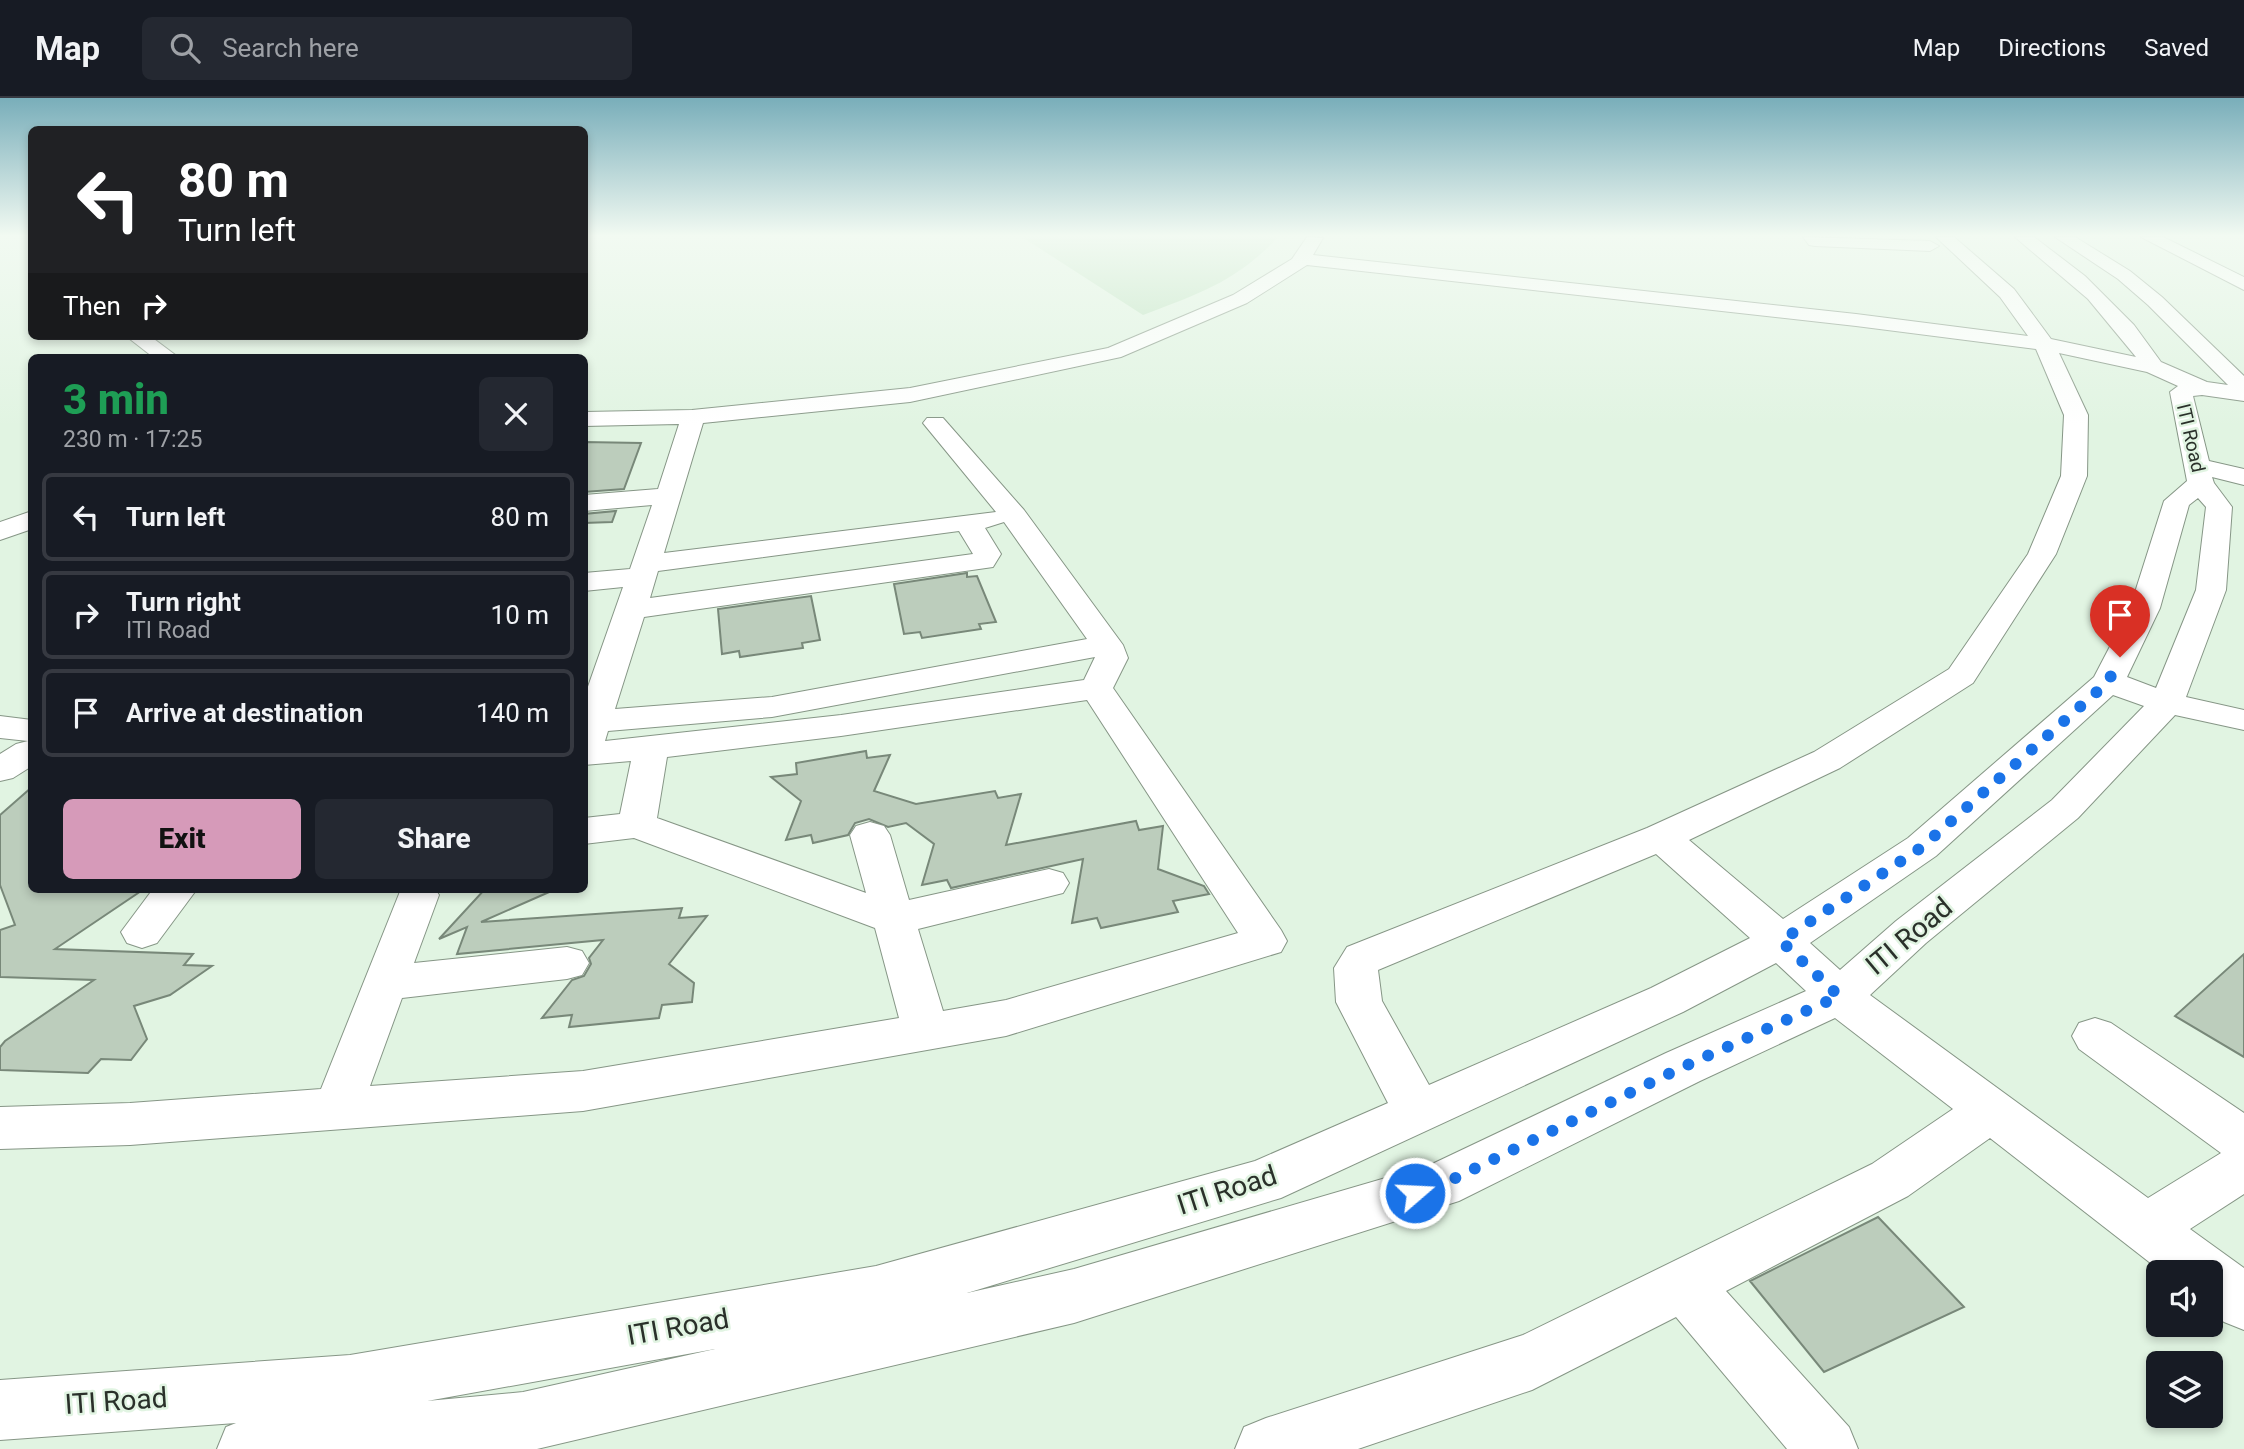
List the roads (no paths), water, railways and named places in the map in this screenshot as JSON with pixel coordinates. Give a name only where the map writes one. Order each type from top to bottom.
[{"type":"street","points":[[588,436],[690,426],[911,395],[1114,353],[1238,300]]},
{"type":"street","points":[[1676,300],[2044,344],[2152,367],[2191,390],[2244,394]]},
{"type":"street","points":[[1418,1112],[1359,1002],[1356,968],[1362,959],[1661,837],[1827,760],[1961,676],[2042,554],[2074,476],[2076,415],[2044,344],[2012,300]]},
{"type":"street","points":[[2099,300],[2118,317],[2152,367]]},
{"type":"street","points":[[2154,300],[2244,388]]},
{"type":"street","points":[[141,340],[162,354]]},
{"type":"street","name":"ITI Road","points":[[248,1449],[523,1422],[1074,1296],[1441,1185],[1683,1067],[1839,996],[1911,932],[2066,809],[2167,703],[2211,590],[2219,508],[2215,476],[2191,390]]},
{"type":"street","points":[[588,419],[690,426]]},
{"type":"street","points":[[934,423],[1014,516],[1107,645],[1112,658],[1096,688]]},
{"type":"street","points":[[588,733],[690,426]]},
{"type":"street","name":"ITI Road","points":[[0,1410],[349,1385],[876,1293],[1263,1182],[1667,1000],[1781,941],[1922,847],[2108,682],[2145,608],[2177,501],[2215,476]]},
{"type":"street","points":[[588,503],[668,496]]},
{"type":"street","points":[[0,509],[28,498]]},
{"type":"street","points":[[588,581],[644,570],[1014,516]]},
{"type":"street","points":[[0,532],[28,521]]},
{"type":"street","points":[[630,610],[983,561],[987,554],[968,523]]},
{"type":"street","points":[[588,736],[772,707],[1107,645]]},
{"type":"street","points":[[2108,682],[2167,703],[2244,720]]},
{"type":"street","points":[[588,736],[651,748],[964,708],[1096,688]]},
{"type":"street","points":[[0,1128],[130,1124],[583,1091],[1006,1018],[1266,942],[1096,688]]},
{"type":"street","points":[[0,727],[18,750]]},
{"type":"street","points":[[637,825],[651,748]]},
{"type":"street","points":[[588,831],[637,825],[894,919],[1049,883]]},
{"type":"street","points":[[870,835],[926,1032]]},
{"type":"street","points":[[1661,837],[1781,941],[1839,996],[2190,1260]]},
{"type":"street","points":[[142,932],[173,893]]},
{"type":"street","points":[[338,1108],[418,895]]},
{"type":"street","points":[[385,984],[568,962]]},
{"type":"street","points":[[2095,1036],[2244,1141]]},
{"type":"street","points":[[1281,1447],[1532,1361],[1890,1180],[1992,1110]]},
{"type":"street","points":[[2147,1227],[2244,1166]]},
{"type":"street","points":[[1684,1285],[1827,1449]]},
{"type":"street","points":[[2223,1286],[2244,1303]]}]
